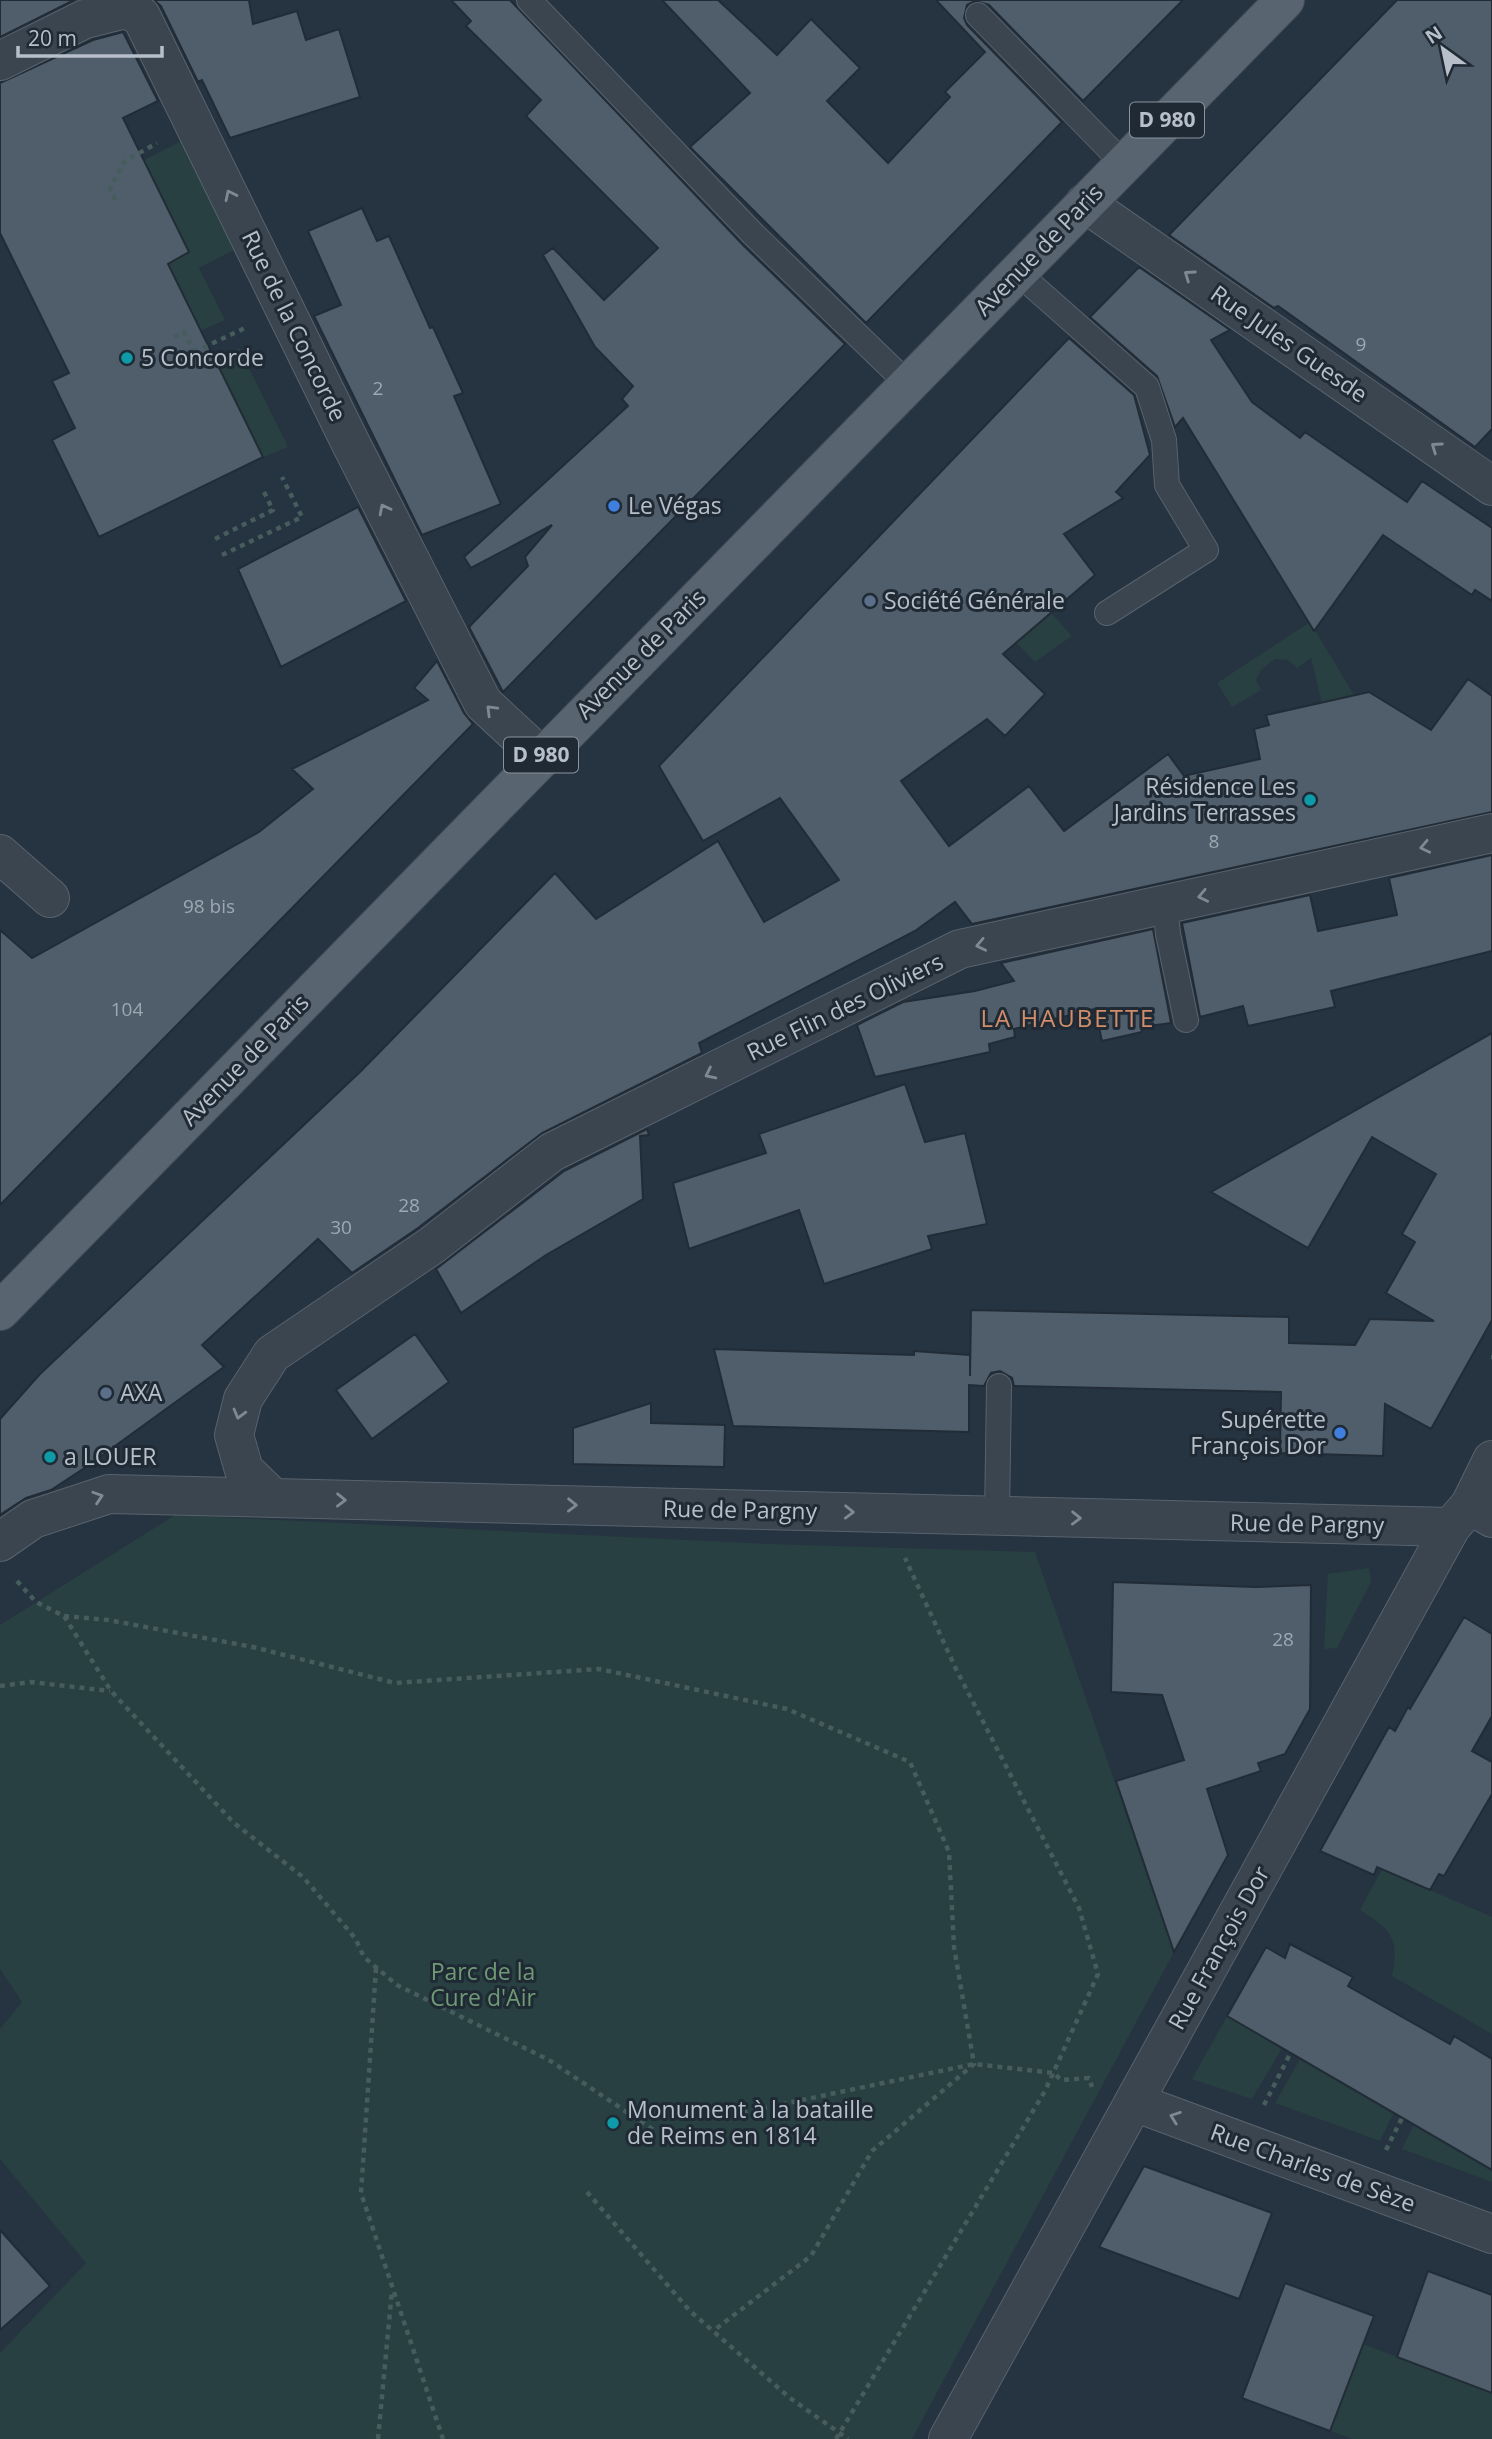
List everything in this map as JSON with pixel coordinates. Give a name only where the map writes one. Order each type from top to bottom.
[{"type":"main road","name":"Avenue de Paris","points":[[0,1311],[540,756],[1285,0]]},
{"type":"street","name":"Rue de la Concorde","points":[[0,61],[85,19],[125,9],[141,16],[350,442],[483,703],[540,756]]},
{"type":"street","name":"Rue Jules Guesde","points":[[1085,203],[1488,474]]},
{"type":"street","name":"Rue Flin des Oliviers","points":[[273,1498],[244,1470],[233,1435],[243,1399],[272,1354],[431,1245],[552,1152],[960,949],[1492,833]]},
{"type":"street","points":[[0,854],[50,898]]},
{"type":"street","name":"Rue François Dor","points":[[948,2439],[1134,2102],[1471,1517],[1492,1460]]},
{"type":"street","name":"Rue de Pargny","points":[[6,1559],[33,1519],[109,1494],[997,1516],[1471,1517]]},
{"type":"street","name":"Rue Charles de Sèze","points":[[1134,2102],[1492,2234]]},
{"type":"lane","points":[[529,0],[753,234],[908,384]]},
{"type":"lane","points":[[978,15],[1124,164]]},
{"type":"lane","points":[[1017,272],[1147,387],[1164,440],[1167,485],[1206,550],[1107,613]]},
{"type":"lane","points":[[1166,905],[1168,934],[1186,1020]]},
{"type":"lane","points":[[997,1516],[999,1386]]},
{"type":"path","points":[[115,200],[110,188],[125,161],[195,124]]},
{"type":"path","points":[[174,337],[184,332],[194,352]]},
{"type":"path","points":[[183,356],[207,345]]},
{"type":"path","points":[[222,555],[302,517],[282,477]]},
{"type":"path","points":[[215,539],[273,510],[261,488]]},
{"type":"path","points":[[836,2439],[1054,2073],[1098,1974],[1079,1908],[956,1669],[900,1548]]},
{"type":"path","points":[[6,1559],[36,1602],[64,1616],[108,1620],[253,1647],[395,1683],[599,1669],[787,1709],[910,1762],[948,1852],[954,1947],[974,2064]]},
{"type":"path","points":[[64,1616],[111,1692],[234,1824],[303,1877],[355,1938],[364,1956],[397,1986],[549,2060],[655,2131]]},
{"type":"path","points":[[0,1686],[31,1682],[111,1692]]},
{"type":"path","points":[[376,1967],[361,2193],[443,2439]]},
{"type":"path","points":[[1244,2143],[1290,2054]]},
{"type":"path","points":[[713,2331],[811,2256],[872,2151],[974,2064]]},
{"type":"path","points":[[653,2115],[721,2117],[974,2064],[1054,2073],[1061,2080],[1089,2078],[1096,2096]]},
{"type":"path","points":[[587,2192],[690,2311],[790,2398],[848,2439]]},
{"type":"path","points":[[378,2439],[393,2287]]},
{"type":"green space","points":[[183,140],[236,249],[199,268],[225,320],[200,331],[168,264],[189,252],[154,181],[131,167]]},
{"type":"green space","points":[[239,348],[288,447],[263,457],[214,359]]},
{"type":"green space","points":[[1029,588],[1072,636],[1035,662],[1003,629]]},
{"type":"green space","points":[[1310,622],[1362,708],[1326,720],[1311,658],[1297,668],[1288,660],[1275,659],[1261,670],[1256,680],[1261,690],[1232,707],[1217,683]]},
{"type":"green space","name":"Parc de la Cure d'Air","points":[[175,1515],[769,1544],[1035,1552],[1174,1952],[912,2439],[0,2439],[0,2353],[86,2263],[0,2159],[0,2029],[22,2002],[0,1969],[0,1625]]},
{"type":"green space","points":[[1369,1568],[1371,1582],[1337,1648],[1324,1649],[1328,1574]]},
{"type":"green space","points":[[1382,1869],[1492,1917],[1492,2034],[1392,1976],[1395,1952],[1391,1936],[1379,1923],[1360,1910]]},
{"type":"green space","points":[[1227,2016],[1282,2048],[1252,2099],[1192,2079]]},
{"type":"green space","points":[[1300,2059],[1394,2112],[1380,2141],[1275,2103]]},
{"type":"green space","points":[[1414,2124],[1492,2170],[1492,2182],[1402,2149]]},
{"type":"green space","points":[[1363,2344],[1492,2393],[1492,2439],[1353,2439],[1330,2431]]},
{"type":"building","points":[[0,0],[74,0],[0,37]]},
{"type":"building","points":[[154,0],[249,0],[253,24],[297,11],[306,40],[339,29],[360,97],[230,138],[202,80],[198,82],[161,6]]},
{"type":"building","points":[[451,0],[510,0],[743,245],[845,344],[503,692],[469,627],[528,566],[525,557],[552,525],[471,568],[464,557],[628,406],[622,399],[633,386],[595,347],[543,255],[553,248],[604,300],[658,248],[526,116],[541,100],[466,26],[471,21]]},
{"type":"building","points":[[662,0],[718,0],[777,55],[811,19],[860,68],[827,101],[888,163],[950,97],[945,92],[985,52],[936,0],[1183,0],[1083,101],[989,5],[975,1],[967,5],[964,18],[967,25],[1062,122],[866,323],[690,147],[750,93]]},
{"type":"building","points":[[1397,0],[1492,0],[1492,429],[1475,447],[1278,306],[1274,308],[1169,235]]},
{"type":"building","name":"5 Concorde","points":[[123,32],[158,101],[123,118],[189,252],[168,264],[263,457],[99,537],[52,440],[75,428],[52,381],[69,373],[0,233],[0,83],[93,40]]},
{"type":"building","points":[[362,208],[377,241],[389,236],[430,328],[433,327],[463,393],[454,396],[501,504],[422,535],[314,316],[341,305],[308,231]]},
{"type":"building","points":[[1139,267],[1230,330],[1211,340],[1252,402],[1300,438],[1305,432],[1407,502],[1422,481],[1492,528],[1492,601],[1475,590],[1472,595],[1383,535],[1314,631],[1183,418],[1175,427],[1157,376],[1090,317]]},
{"type":"building","points":[[1069,338],[1134,395],[1150,455],[1116,492],[1123,498],[1064,534],[1095,575],[1003,654],[1045,694],[1005,736],[987,719],[901,781],[949,846],[1029,786],[1064,831],[1168,754],[1184,776],[1260,759],[1254,729],[1269,725],[1266,715],[1369,692],[1431,730],[1468,679],[1492,696],[1492,812],[972,924],[955,902],[915,931],[699,1043],[702,1053],[542,1133],[418,1228],[352,1273],[318,1239],[202,1345],[224,1367],[86,1467],[51,1490],[26,1498],[0,1515],[0,1419],[40,1374],[361,1071],[555,873],[596,919],[718,841],[764,922],[839,880],[780,798],[703,841],[659,766]]},
{"type":"building","points":[[358,507],[406,601],[281,667],[238,569]]},
{"type":"building","points":[[437,661],[464,713],[473,724],[0,1205],[0,930],[32,958],[259,832],[313,789],[292,769],[428,700],[414,688]]},
{"type":"building","points":[[1492,855],[1492,951],[1331,991],[1335,1007],[1248,1026],[1243,1006],[1200,1017],[1182,923],[1310,895],[1318,931],[1397,915],[1389,878]]},
{"type":"building","points":[[1153,929],[1171,1023],[1141,1027],[1142,1032],[1102,1041],[1095,1009],[1014,1029],[1015,1037],[989,1044],[990,1052],[875,1077],[857,1025],[903,1002],[975,991],[1014,981],[1001,963]]},
{"type":"building","points":[[1492,1033],[1492,1320],[1431,1429],[1385,1404],[1383,1456],[1280,1453],[1281,1392],[1014,1386],[1012,1378],[1000,1371],[991,1373],[984,1386],[969,1385],[969,1432],[733,1426],[714,1349],[914,1355],[914,1351],[970,1355],[970,1376],[971,1310],[1289,1317],[1289,1343],[1355,1345],[1370,1319],[1434,1321],[1386,1293],[1415,1242],[1402,1234],[1436,1174],[1372,1137],[1308,1248],[1211,1192]]},
{"type":"building","points":[[905,1084],[925,1142],[965,1133],[987,1224],[928,1236],[932,1249],[824,1284],[799,1210],[689,1249],[673,1183],[766,1153],[759,1134]]},
{"type":"building","points":[[647,1129],[649,1135],[640,1136],[643,1199],[546,1255],[461,1313],[436,1269],[564,1171]]},
{"type":"building","points":[[415,1334],[449,1382],[372,1439],[336,1390]]},
{"type":"building","points":[[651,1403],[651,1423],[725,1425],[724,1467],[573,1464],[573,1428]]},
{"type":"building","points":[[1113,1582],[1255,1587],[1311,1585],[1310,1709],[1285,1754],[1258,1763],[1261,1771],[1207,1789],[1228,1855],[1174,1952],[1116,1781],[1184,1760],[1162,1695],[1111,1692]]},
{"type":"building","points":[[1464,1617],[1492,1634],[1492,1716],[1472,1751],[1492,1762],[1492,1794],[1444,1876],[1439,1874],[1430,1890],[1377,1867],[1374,1875],[1320,1851],[1389,1727],[1395,1731],[1408,1707],[1410,1709]]},
{"type":"building","points":[[1290,1944],[1353,1977],[1348,1986],[1450,2044],[1454,2036],[1492,2059],[1492,2170],[1227,2016],[1266,1947],[1285,1958]]},
{"type":"building","points":[[1144,2166],[1272,2213],[1239,2299],[1099,2247]]},
{"type":"building","points":[[0,2230],[50,2286],[0,2330]]},
{"type":"building","points":[[1428,2271],[1492,2295],[1492,2393],[1397,2357]]},
{"type":"building","points":[[1285,2283],[1374,2316],[1330,2431],[1242,2398]]},
{"type":"place","name":"5 Concorde","points":[[127,358]]},
{"type":"place","name":"Le Végas","points":[[614,506]]},
{"type":"place","name":"Société Générale","points":[[870,601]]},
{"type":"place","name":"Résidence Les Jardins Terrasses","points":[[1310,800]]},
{"type":"place","name":"AXA","points":[[106,1393]]},
{"type":"place","name":"Supérette François Dor","points":[[1340,1433]]},
{"type":"place","name":"a LOUER","points":[[50,1457]]},
{"type":"place","name":"Monument à la bataille de Reims en 1814","points":[[613,2123]]},
{"type":"district","name":"LA HAUBETTE","points":[[1068,1019]]}]
